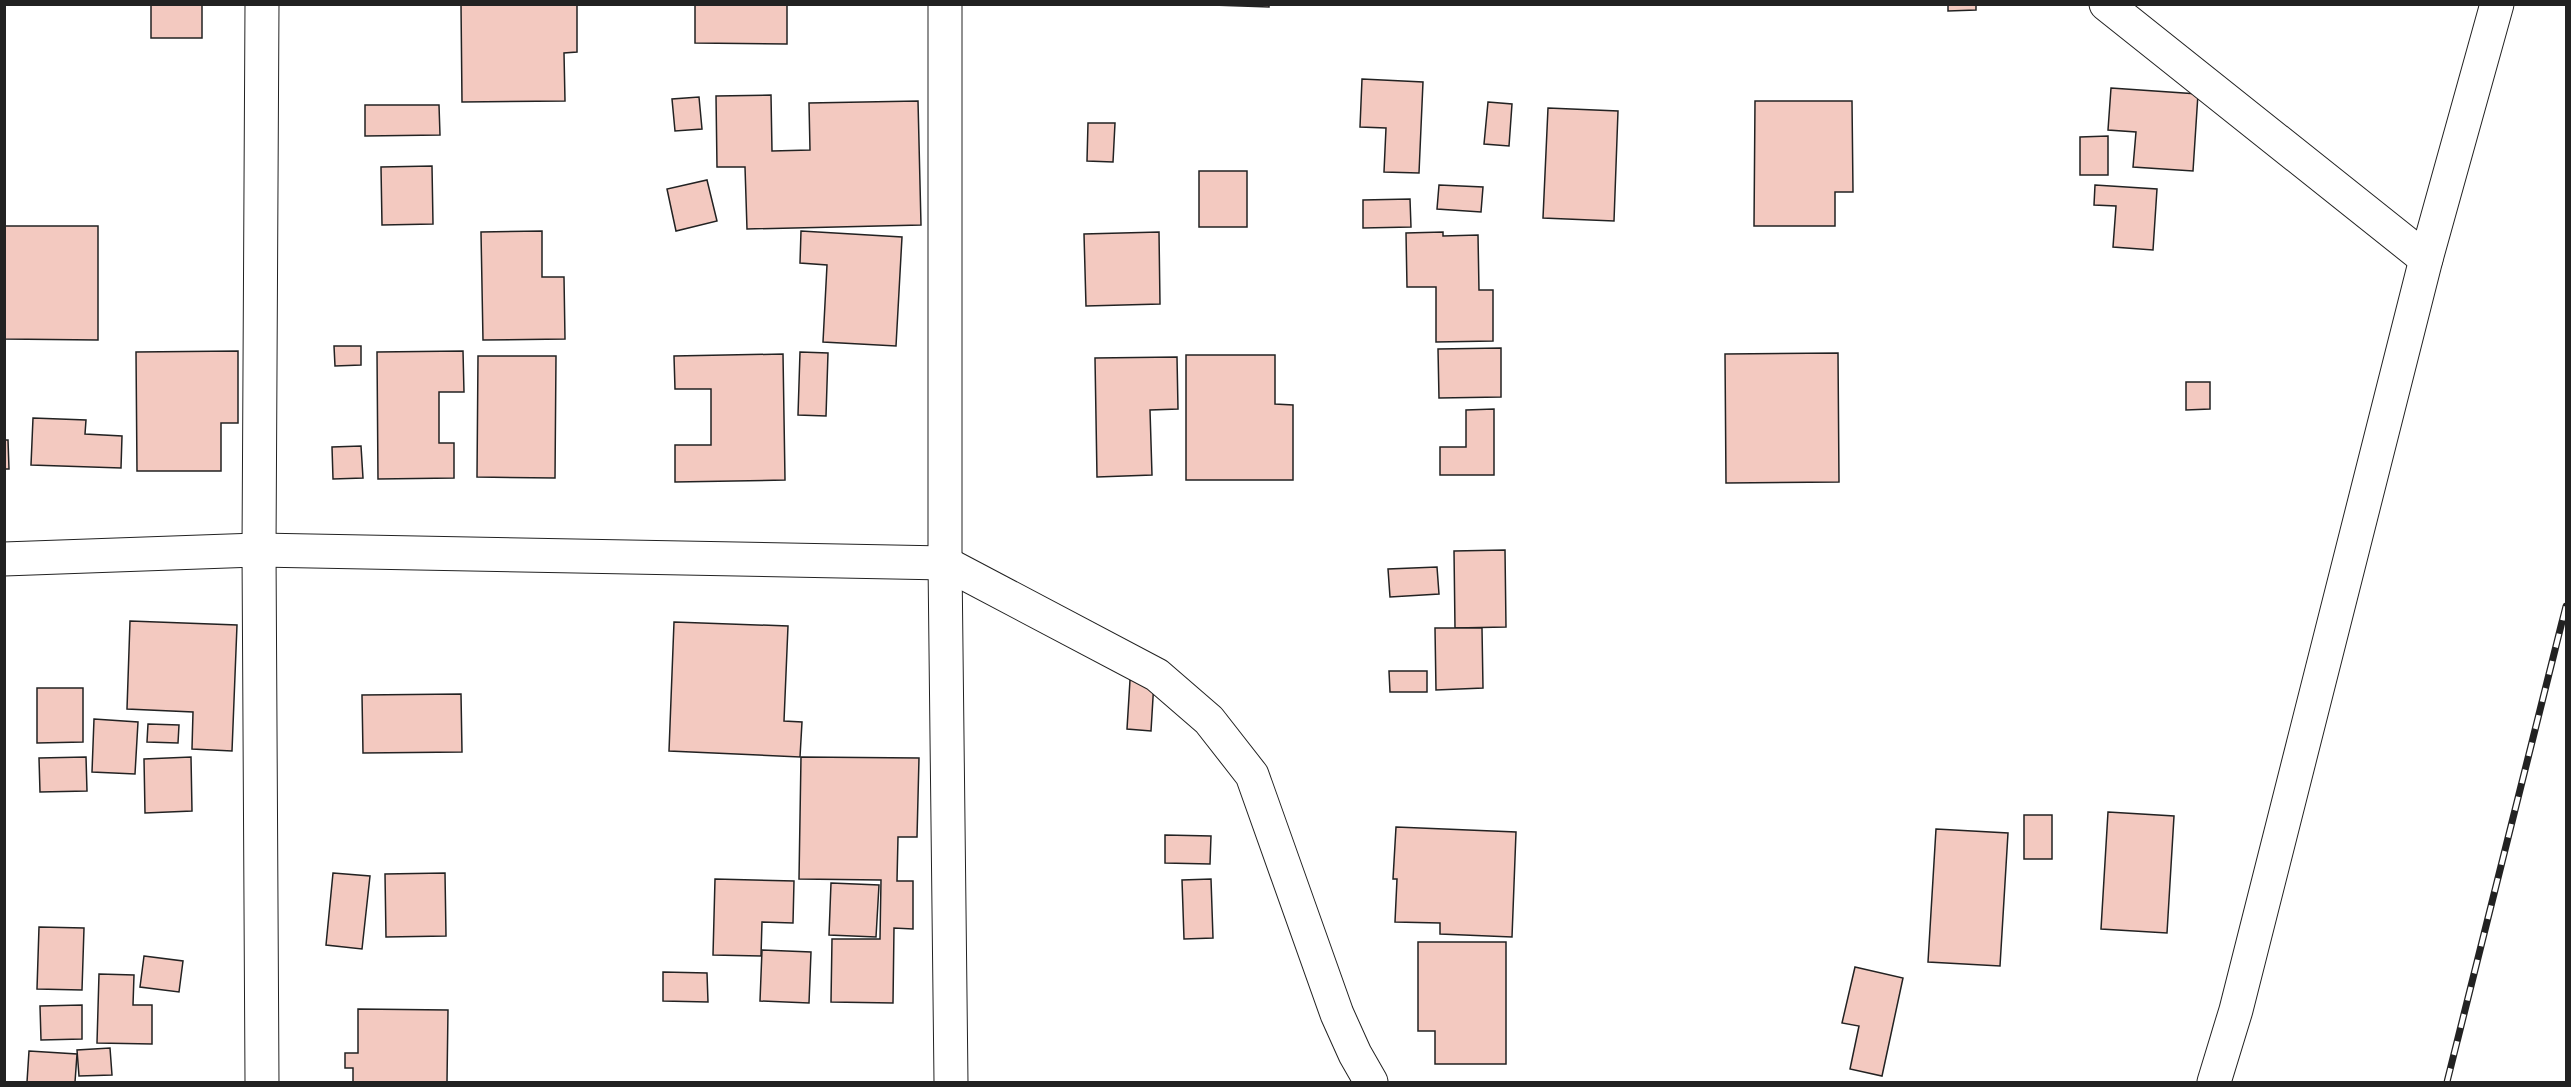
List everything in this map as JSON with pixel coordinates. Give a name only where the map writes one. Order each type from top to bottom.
[{"type":"street","points":[[262,4],[259,550],[262,1083]]},
{"type":"street","points":[[945,4],[945,563],[951,1083]]},
{"type":"street","points":[[2106,4],[2426,259]]},
{"type":"street","points":[[2214,1083],[2236,1010],[2426,259],[2497,4]]},
{"type":"street","points":[[4,559],[259,550],[945,563],[1157,675],[1209,720],[1252,775],[1337,1014],[1354,1054],[1371,1083]]},
{"type":"building","points":[[151,4],[202,4],[202,38],[151,38]]},
{"type":"building","points":[[461,4],[577,4],[577,52],[564,53],[565,101],[462,102]]},
{"type":"building","points":[[695,4],[787,4],[787,44],[695,43]]},
{"type":"building","points":[[1183,4],[1269,4],[1269,7]]},
{"type":"building","points":[[1948,4],[1976,4],[1976,10],[1948,11]]},
{"type":"building","points":[[1362,79],[1423,82],[1419,173],[1384,172],[1386,128],[1360,127]]},
{"type":"building","points":[[2111,88],[2198,94],[2193,171],[2133,167],[2136,132],[2108,130]]},
{"type":"building","points":[[771,95],[772,151],[810,150],[809,103],[918,101],[921,225],[747,229],[745,167],[717,167],[716,96]]},
{"type":"building","points":[[699,97],[702,129],[675,131],[672,99]]},
{"type":"building","points":[[1755,101],[1852,101],[1853,192],[1835,192],[1835,226],[1754,226]]},
{"type":"building","points":[[1488,102],[1512,104],[1509,146],[1484,144]]},
{"type":"building","points":[[365,105],[439,105],[440,135],[365,136]]},
{"type":"building","points":[[1548,108],[1618,111],[1614,221],[1543,218]]},
{"type":"building","points":[[1088,123],[1115,123],[1113,162],[1087,161]]},
{"type":"building","points":[[2108,136],[2108,175],[2080,175],[2080,137]]},
{"type":"building","points":[[432,166],[433,224],[382,225],[381,167]]},
{"type":"building","points":[[1199,171],[1247,171],[1247,227],[1199,227]]},
{"type":"building","points":[[707,180],[717,221],[676,231],[667,189]]},
{"type":"building","points":[[1439,185],[1483,187],[1481,212],[1437,209]]},
{"type":"building","points":[[2095,185],[2157,189],[2153,250],[2113,247],[2116,206],[2094,205]]},
{"type":"building","points":[[1410,199],[1411,227],[1363,228],[1363,200]]},
{"type":"building","points":[[4,226],[98,226],[98,340],[4,339]]},
{"type":"building","points":[[542,231],[542,277],[564,277],[565,339],[483,340],[481,232]]},
{"type":"building","points":[[801,231],[902,237],[896,346],[823,342],[827,265],[800,263]]},
{"type":"building","points":[[1159,232],[1160,304],[1086,306],[1084,234]]},
{"type":"building","points":[[1443,232],[1443,236],[1478,235],[1479,290],[1493,290],[1493,341],[1436,342],[1436,287],[1407,287],[1406,233]]},
{"type":"building","points":[[334,346],[361,346],[361,365],[335,366]]},
{"type":"building","points":[[1501,348],[1501,397],[1439,398],[1438,349]]},
{"type":"building","points":[[238,351],[238,423],[221,423],[221,471],[137,471],[136,352]]},
{"type":"building","points":[[463,351],[464,392],[439,392],[439,443],[454,443],[454,478],[378,479],[377,352]]},
{"type":"building","points":[[800,352],[828,353],[826,416],[798,415]]},
{"type":"building","points":[[1838,353],[1839,482],[1726,483],[1725,354]]},
{"type":"building","points":[[783,354],[785,480],[675,482],[675,445],[711,445],[711,389],[675,389],[674,356]]},
{"type":"building","points":[[1186,355],[1275,355],[1275,404],[1293,405],[1293,480],[1186,480]]},
{"type":"building","points":[[478,356],[556,356],[555,478],[477,477]]},
{"type":"building","points":[[1177,357],[1178,409],[1150,410],[1152,475],[1097,477],[1095,358]]},
{"type":"building","points":[[2186,382],[2210,382],[2210,409],[2186,410]]},
{"type":"building","points":[[1494,409],[1494,475],[1440,475],[1440,447],[1466,447],[1466,410]]},
{"type":"building","points":[[33,418],[86,420],[85,434],[122,436],[121,468],[31,465]]},
{"type":"building","points":[[4,440],[8,440],[9,469],[4,469]]},
{"type":"building","points":[[361,446],[363,478],[333,479],[332,447]]},
{"type":"building","points":[[1505,550],[1506,627],[1455,628],[1454,551]]},
{"type":"building","points":[[1437,567],[1439,594],[1390,597],[1388,569]]},
{"type":"building","points":[[130,621],[237,625],[232,751],[192,749],[193,712],[127,709]]},
{"type":"building","points":[[674,622],[788,626],[784,721],[802,722],[800,757],[669,751]]},
{"type":"building","points":[[1435,628],[1482,628],[1483,688],[1436,690]]},
{"type":"building","points":[[1389,671],[1427,671],[1427,692],[1390,692]]},
{"type":"building","points":[[1130,680],[1154,681],[1151,731],[1127,729]]},
{"type":"building","points":[[37,688],[83,688],[83,742],[37,743]]},
{"type":"building","points":[[461,694],[462,752],[363,753],[362,695]]},
{"type":"building","points":[[94,719],[138,722],[135,774],[92,772]]},
{"type":"building","points":[[148,724],[179,725],[178,743],[147,742]]},
{"type":"building","points":[[86,757],[87,791],[40,792],[39,758]]},
{"type":"building","points":[[191,757],[192,811],[145,813],[144,759]]},
{"type":"building","points":[[801,757],[919,758],[917,837],[898,837],[897,881],[913,881],[913,929],[894,928],[893,1003],[831,1002],[832,939],[880,939],[881,880],[799,879]]},
{"type":"building","points":[[2108,812],[2174,816],[2167,933],[2101,929]]},
{"type":"building","points":[[2024,815],[2052,815],[2052,859],[2024,859]]},
{"type":"building","points":[[1396,827],[1516,832],[1512,937],[1440,934],[1440,923],[1395,922],[1397,879],[1393,879]]},
{"type":"building","points":[[1936,829],[2008,833],[2000,966],[1928,962]]},
{"type":"building","points":[[1165,835],[1211,836],[1210,864],[1165,863]]},
{"type":"building","points":[[333,873],[370,876],[362,949],[326,945]]},
{"type":"building","points":[[445,873],[446,936],[386,937],[385,874]]},
{"type":"building","points":[[715,879],[794,881],[793,923],[762,922],[761,956],[713,955]]},
{"type":"building","points":[[1211,879],[1213,938],[1184,939],[1182,880]]},
{"type":"building","points":[[831,883],[879,885],[876,937],[829,935]]},
{"type":"building","points":[[39,927],[84,928],[82,990],[37,989]]},
{"type":"building","points":[[1418,942],[1506,942],[1506,1064],[1435,1064],[1435,1031],[1418,1031]]},
{"type":"building","points":[[762,950],[811,952],[809,1003],[760,1001]]},
{"type":"building","points":[[144,956],[183,961],[179,992],[140,987]]},
{"type":"building","points":[[1855,967],[1903,978],[1882,1076],[1850,1069],[1859,1026],[1842,1023]]},
{"type":"building","points":[[663,972],[707,973],[708,1002],[663,1001]]},
{"type":"building","points":[[99,974],[134,975],[133,1005],[152,1005],[152,1044],[97,1043]]},
{"type":"building","points":[[82,1005],[82,1039],[41,1040],[40,1006]]},
{"type":"building","points":[[358,1009],[448,1010],[447,1082],[353,1082],[353,1068],[345,1068],[345,1053],[358,1053]]},
{"type":"building","points":[[110,1048],[112,1075],[79,1076],[77,1050]]},
{"type":"building","points":[[29,1051],[77,1054],[75,1082],[27,1082]]},
{"type":"railway","points":[[2447,1082],[2566,606]]}]
